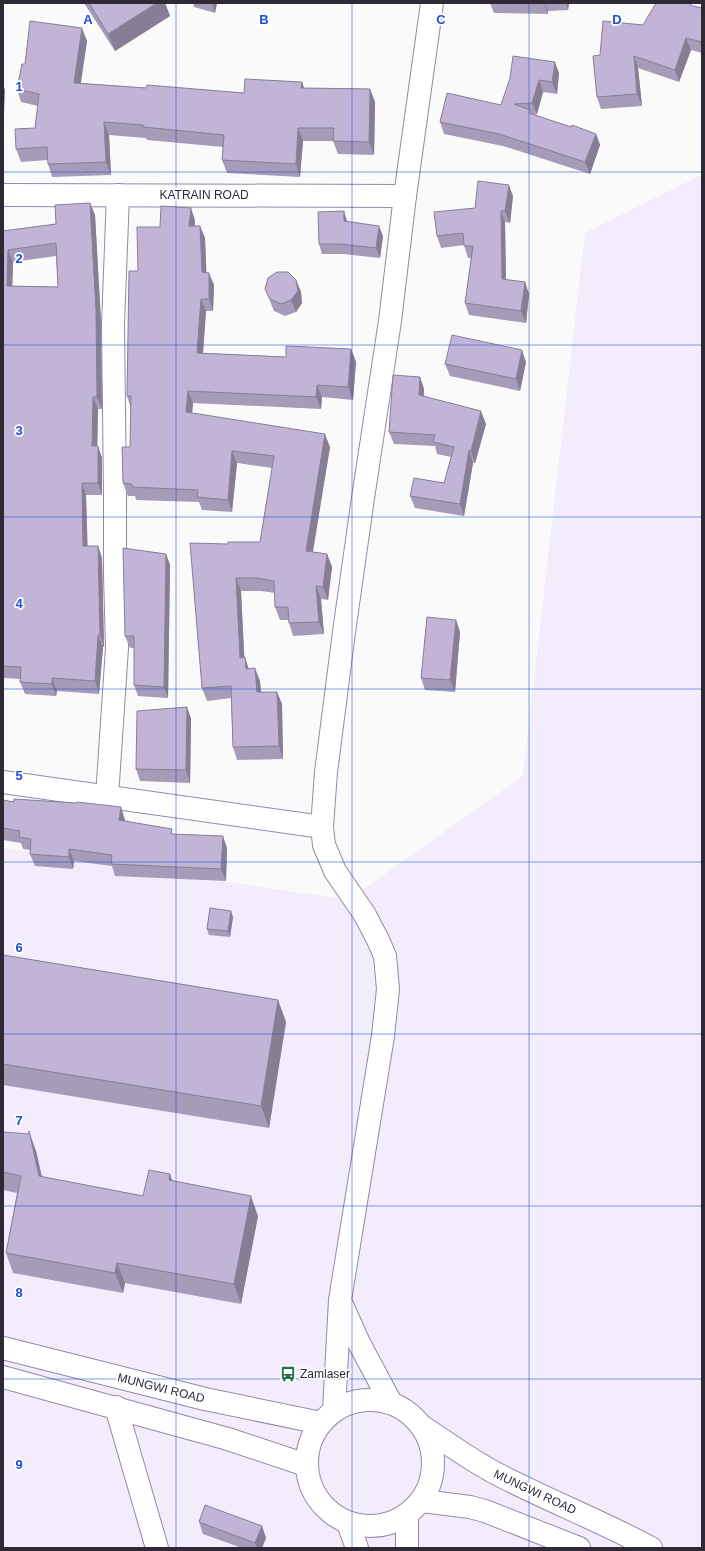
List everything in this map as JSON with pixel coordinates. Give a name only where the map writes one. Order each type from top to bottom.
[{"type":"street","points":[[327,1417],[340,1300],[382,1044],[388,989],[385,956],[378,940],[365,915],[335,872],[324,845],[322,827],[326,772],[362,498],[390,321],[405,196],[432,3]]},
{"type":"street","name":"KATRAIN ROAD","points":[[3,195],[405,196]]},
{"type":"street","points":[[107,797],[117,648],[112,324],[118,195]]},
{"type":"street","points":[[3,782],[322,827]]},
{"type":"street","points":[[340,1300],[359,1344],[391,1403]]},
{"type":"street","name":"MUNGWI ROAD","points":[[3,1348],[205,1399],[327,1417]]},
{"type":"street","points":[[3,1377],[228,1438],[306,1464]]},
{"type":"street","points":[[371,1400],[391,1403],[403,1408],[414,1417],[423,1427],[430,1441],[434,1456],[434,1472],[430,1487],[414,1508],[393,1523],[378,1526],[363,1526],[348,1523],[331,1513],[318,1500],[309,1483],[306,1464],[312,1436],[327,1417],[352,1402],[371,1400]]},
{"type":"street","points":[[116,1407],[157,1548]]},
{"type":"street","name":"MUNGWI ROAD","points":[[423,1427],[476,1463],[502,1477],[651,1548]]},
{"type":"street","points":[[414,1508],[470,1507],[486,1511],[579,1548]]},
{"type":"street","points":[[407,1548],[414,1508]]},
{"type":"street","points":[[348,1523],[357,1548]]},
{"type":"shaded area","points":[[702,175],[702,1548],[3,1548],[3,848],[348,900],[523,776],[585,233]]},
{"type":"building","points":[[89,3],[157,3],[108,34]]},
{"type":"building","points":[[656,3],[688,3],[702,8],[702,42],[686,38],[675,70],[634,56],[637,94],[597,97],[593,56],[600,55],[603,21],[643,25]]},
{"type":"building","points":[[30,21],[82,28],[74,83],[146,88],[147,85],[244,93],[245,79],[302,82],[301,88],[370,89],[369,142],[333,141],[334,128],[298,128],[296,164],[222,160],[224,135],[143,127],[143,125],[104,122],[106,162],[48,164],[47,147],[16,149],[15,129],[35,128],[39,94],[17,89],[22,64],[25,64]]},
{"type":"building","points":[[513,56],[555,62],[552,82],[539,80],[532,103],[514,104],[530,110],[529,113],[571,127],[572,125],[596,134],[585,162],[499,134],[440,122],[447,93],[501,105],[510,78]]},
{"type":"building","points":[[478,181],[509,185],[505,211],[501,211],[502,279],[525,282],[521,311],[465,303],[473,246],[464,246],[463,233],[437,236],[434,212],[475,208]]},
{"type":"building","points":[[90,203],[96,310],[97,397],[93,397],[92,446],[98,446],[98,483],[82,483],[83,546],[98,546],[100,635],[98,635],[95,681],[52,678],[52,684],[20,682],[21,667],[3,666],[3,231],[56,224],[55,205]],"holes":[[[56,243],[58,287],[7,286],[8,250]]]},
{"type":"building","points":[[161,206],[191,208],[189,226],[200,226],[202,272],[209,273],[209,299],[201,299],[197,353],[286,357],[286,346],[351,349],[348,387],[317,385],[316,397],[188,391],[186,412],[325,434],[306,551],[327,554],[323,587],[316,586],[319,622],[289,623],[288,607],[275,607],[274,581],[257,578],[236,578],[240,658],[245,657],[246,669],[255,668],[257,692],[277,692],[279,746],[233,747],[231,686],[202,688],[190,543],[228,544],[228,542],[260,542],[274,456],[232,451],[228,500],[197,497],[198,490],[132,487],[132,484],[123,483],[122,447],[130,447],[131,396],[127,396],[129,271],[138,271],[137,227],[160,227]]},
{"type":"building","points":[[344,211],[344,221],[379,226],[376,248],[340,244],[319,244],[318,212]]},
{"type":"building","points":[[277,272],[288,272],[296,280],[298,291],[291,300],[281,304],[270,299],[265,289],[268,278]]},
{"type":"building","points":[[452,335],[522,350],[516,379],[445,364]]},
{"type":"building","points":[[393,375],[420,377],[419,395],[481,411],[471,451],[469,450],[460,504],[410,496],[414,478],[444,483],[454,447],[433,442],[435,435],[389,432]]},
{"type":"building","points":[[123,548],[166,554],[164,687],[134,685],[134,636],[125,636]]},
{"type":"building","points":[[427,617],[456,620],[450,680],[421,678]]},
{"type":"building","points":[[187,707],[186,770],[136,769],[137,711]]},
{"type":"building","points":[[14,799],[77,802],[121,807],[119,820],[172,829],[171,834],[223,836],[221,869],[111,864],[112,855],[69,849],[69,857],[30,854],[31,839],[19,837],[20,831],[3,828],[3,800],[14,802]]},
{"type":"building","points":[[210,908],[231,911],[228,931],[207,929]]},
{"type":"building","points":[[3,955],[278,1000],[261,1106],[3,1064]]},
{"type":"building","points":[[29,1131],[39,1176],[143,1196],[149,1170],[170,1174],[169,1180],[251,1196],[234,1284],[117,1263],[115,1273],[6,1253],[21,1176],[3,1172],[3,1132],[29,1134]]},
{"type":"building","points":[[205,1505],[262,1526],[255,1543],[199,1522]]},
{"type":"place","name":"Zamlaser","points":[[288,1374]]}]
